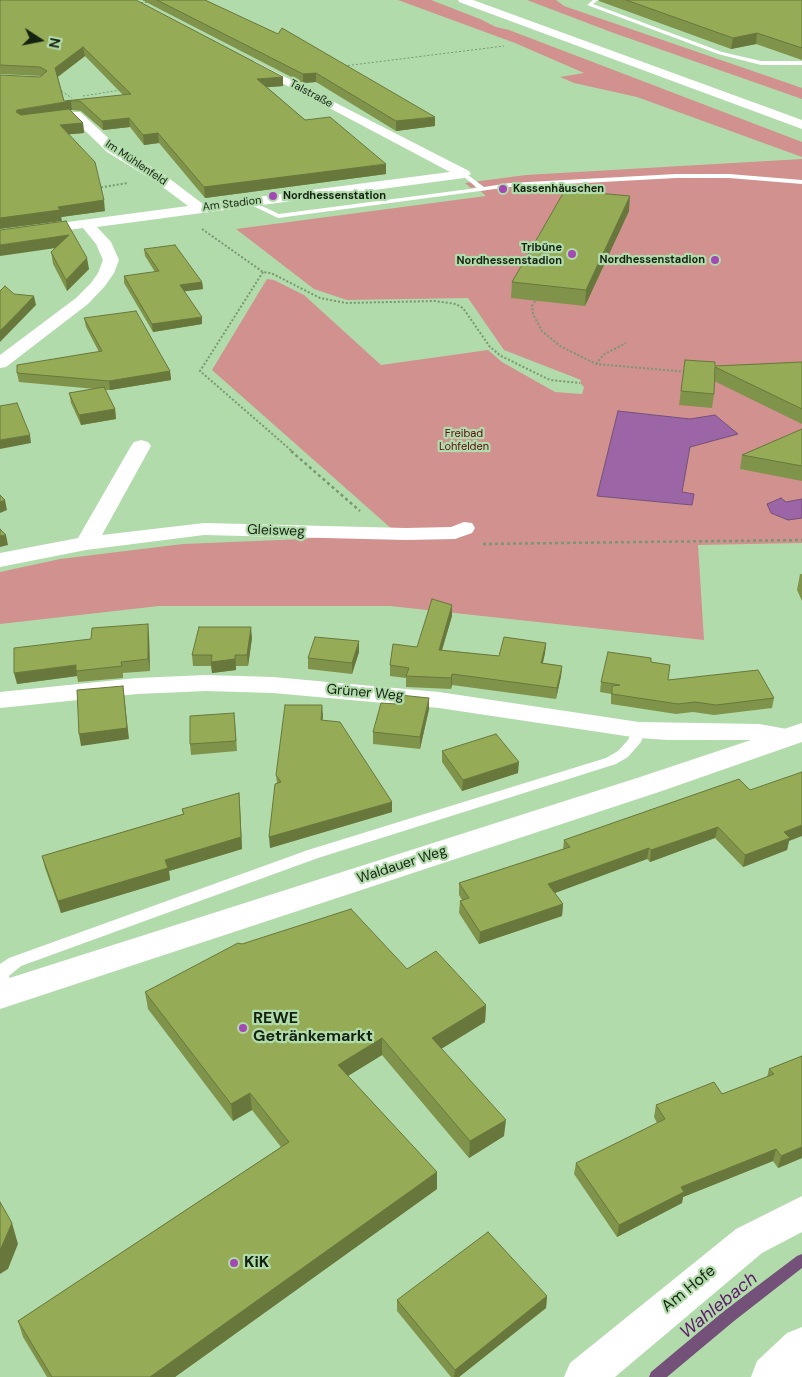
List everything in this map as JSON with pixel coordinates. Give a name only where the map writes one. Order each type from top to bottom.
[{"type":"main road","points":[[463,0],[802,125]]},
{"type":"main road","name":"Waldauer Weg","points":[[3,994],[582,806],[795,734]]},
{"type":"main road","points":[[772,1377],[802,1348]]},
{"type":"street","name":"Talstraße","points":[[247,60],[464,174]]},
{"type":"street","name":"Im Mühlenfeld","points":[[71,116],[112,149],[161,179],[199,208]]},
{"type":"street","name":"Am Stadion","points":[[0,235],[464,174]]},
{"type":"street","points":[[0,363],[82,301],[98,286],[111,260],[103,242],[91,230],[88,223]]},
{"type":"street","points":[[86,543],[141,446]]},
{"type":"street","name":"Gleisweg","points":[[0,560],[86,543],[204,529],[455,533],[464,528]]},
{"type":"street","name":"Grüner Weg","points":[[0,700],[137,686],[206,683],[273,684],[439,700],[639,730],[682,733],[759,732],[795,734]]},
{"type":"street","name":"Am Hofe","points":[[584,1377],[748,1241],[802,1213]]},
{"type":"lane","points":[[596,0],[589,4],[720,53],[761,63],[802,63]]},
{"type":"lane","points":[[464,174],[483,189]]},
{"type":"lane","points":[[249,202],[278,216],[510,185],[676,176],[729,176],[802,182]]},
{"type":"lane","points":[[3,994],[1,976],[5,969],[15,962],[313,854],[611,761],[623,754],[634,742],[639,730]]},
{"type":"path","points":[[136,3],[154,2]]},
{"type":"path","points":[[338,67],[504,46]]},
{"type":"path","points":[[55,87],[72,98],[82,108],[71,116]]},
{"type":"path","points":[[80,97],[125,89]]},
{"type":"path","points":[[93,92],[97,94]]},
{"type":"path","points":[[94,188],[161,179]]},
{"type":"path","points":[[178,211],[263,272],[271,273],[320,298],[333,302],[436,301],[456,304],[463,308],[490,347],[501,356],[550,380],[580,383]]},
{"type":"path","points":[[263,272],[200,371],[386,533]]},
{"type":"path","points":[[535,301],[532,306],[533,314],[542,331],[560,346],[596,364],[691,372]]},
{"type":"path","points":[[596,364],[603,355],[626,343]]},
{"type":"path","points":[[480,544],[802,540]]},
{"type":"green space","points":[[398,0],[431,0],[496,27],[509,30],[802,142],[802,157],[637,97],[574,83],[560,77],[584,73],[515,43]]},
{"type":"green space","points":[[527,0],[556,0],[564,6],[802,88],[802,99],[611,32]]},
{"type":"green space","name":"Freibad Lohfelden","points":[[802,159],[802,543],[698,545],[704,640],[390,606],[159,606],[0,624],[0,572],[60,559],[183,544],[304,539],[367,530],[393,530],[212,370],[267,279],[274,280],[304,295],[381,365],[488,350],[502,362],[555,392],[582,394],[584,387],[580,383],[581,380],[504,350],[468,298],[347,300],[314,289],[236,229],[486,196],[476,187],[471,188],[465,183],[526,175]]},
{"type":"shaded area","points":[[618,411],[690,419],[715,415],[738,434],[690,447],[682,492],[694,494],[692,505],[597,496]]},
{"type":"shaded area","points":[[781,498],[786,502],[802,499],[802,518],[788,520],[771,513],[767,504]]},
{"type":"building","points":[[0,0],[136,0],[283,77],[257,79],[305,120],[330,117],[386,164],[204,187],[158,133],[143,135],[129,118],[102,121],[80,101],[71,101],[17,110],[16,112],[21,115],[69,109],[83,123],[60,125],[95,162],[104,200],[58,207],[60,210],[0,218],[0,75],[40,77],[47,71],[40,67],[0,65]],"holes":[[[83,47],[131,94],[64,101],[55,68]]]},
{"type":"building","points":[[157,0],[205,0],[278,34],[282,28],[435,117],[396,121],[316,73],[303,74]]},
{"type":"building","points":[[626,0],[802,0],[802,48],[757,33],[733,38]]},
{"type":"building","name":"Tribüne Nordhessenstadion","points":[[565,190],[630,196],[586,290],[512,282]]},
{"type":"building","points":[[66,221],[87,258],[66,280],[51,252],[69,235],[0,245],[0,230]]},
{"type":"building","points":[[175,245],[202,282],[180,285],[202,317],[152,324],[124,276],[159,271],[144,249]]},
{"type":"building","points":[[5,286],[14,294],[34,296],[0,331],[0,291]]},
{"type":"building","points":[[136,311],[170,371],[109,381],[17,373],[17,365],[102,351],[84,318]]},
{"type":"building","points":[[685,360],[715,362],[715,366],[802,362],[802,409],[715,367],[714,394],[681,391]]},
{"type":"building","points":[[104,387],[115,409],[79,415],[69,393]]},
{"type":"building","points":[[17,403],[30,435],[0,440],[0,406]]},
{"type":"building","points":[[802,429],[802,466],[742,455]]},
{"type":"building","points":[[0,495],[5,500],[0,502]]},
{"type":"building","points":[[0,529],[6,535],[0,536]]},
{"type":"building","points":[[432,599],[452,605],[439,650],[499,656],[504,637],[546,643],[541,663],[562,666],[557,688],[452,674],[451,678],[406,676],[409,668],[390,665],[393,644],[417,647]]},
{"type":"building","points":[[148,624],[148,659],[121,662],[122,666],[76,671],[76,665],[14,673],[14,648],[91,639],[92,628]]},
{"type":"building","points":[[199,627],[251,627],[247,655],[235,655],[235,659],[211,662],[212,655],[192,655]]},
{"type":"building","points":[[315,637],[359,641],[352,663],[308,658]]},
{"type":"building","points":[[608,652],[651,658],[651,662],[670,665],[668,680],[758,670],[774,698],[716,705],[695,702],[678,704],[612,694],[612,686],[620,685],[601,682]]},
{"type":"building","points":[[123,686],[127,728],[79,734],[77,690]]},
{"type":"building","points":[[400,695],[429,698],[420,737],[373,732],[381,703],[397,704]]},
{"type":"building","points":[[285,705],[322,705],[321,720],[340,722],[392,802],[269,837],[275,784],[281,782],[276,775]]},
{"type":"building","points":[[234,713],[236,741],[190,744],[190,716]]},
{"type":"building","points":[[496,734],[519,762],[463,780],[442,751]]},
{"type":"building","points":[[802,772],[802,825],[784,832],[790,838],[745,855],[718,827],[651,850],[649,848],[548,884],[563,904],[480,932],[460,901],[469,898],[459,883],[570,847],[564,840],[739,779],[750,790]]},
{"type":"building","points":[[239,793],[241,837],[165,860],[168,868],[58,901],[42,856],[184,814],[182,809]]},
{"type":"building","points":[[351,909],[407,969],[436,951],[486,1005],[432,1038],[506,1120],[470,1141],[382,1038],[338,1065],[437,1172],[150,1377],[52,1377],[18,1321],[289,1142],[250,1093],[231,1104],[145,992],[238,943],[242,944]]},
{"type":"building","points":[[802,1056],[802,1147],[781,1156],[776,1149],[681,1187],[684,1192],[619,1225],[576,1163],[665,1119],[656,1105],[714,1082],[722,1094],[774,1074],[769,1069]]},
{"type":"building","points":[[0,1202],[12,1223],[0,1249]]},
{"type":"building","points":[[488,1232],[547,1296],[455,1370],[397,1300]]},
{"type":"waterway","name":"Wahlebach","points":[[656,1377],[729,1316],[802,1260]]},
{"type":"place","name":"Kassenhäuschen","points":[[503,189]]},
{"type":"place","name":"Nordhessenstation","points":[[273,196]]},
{"type":"place","name":"Tribüne Nordhessenstadion","points":[[572,254]]},
{"type":"place","name":"Nordhessenstadion","points":[[715,260]]},
{"type":"place","name":"REWE Getränkemarkt","points":[[243,1028]]},
{"type":"place","name":"KiK","points":[[234,1263]]}]
